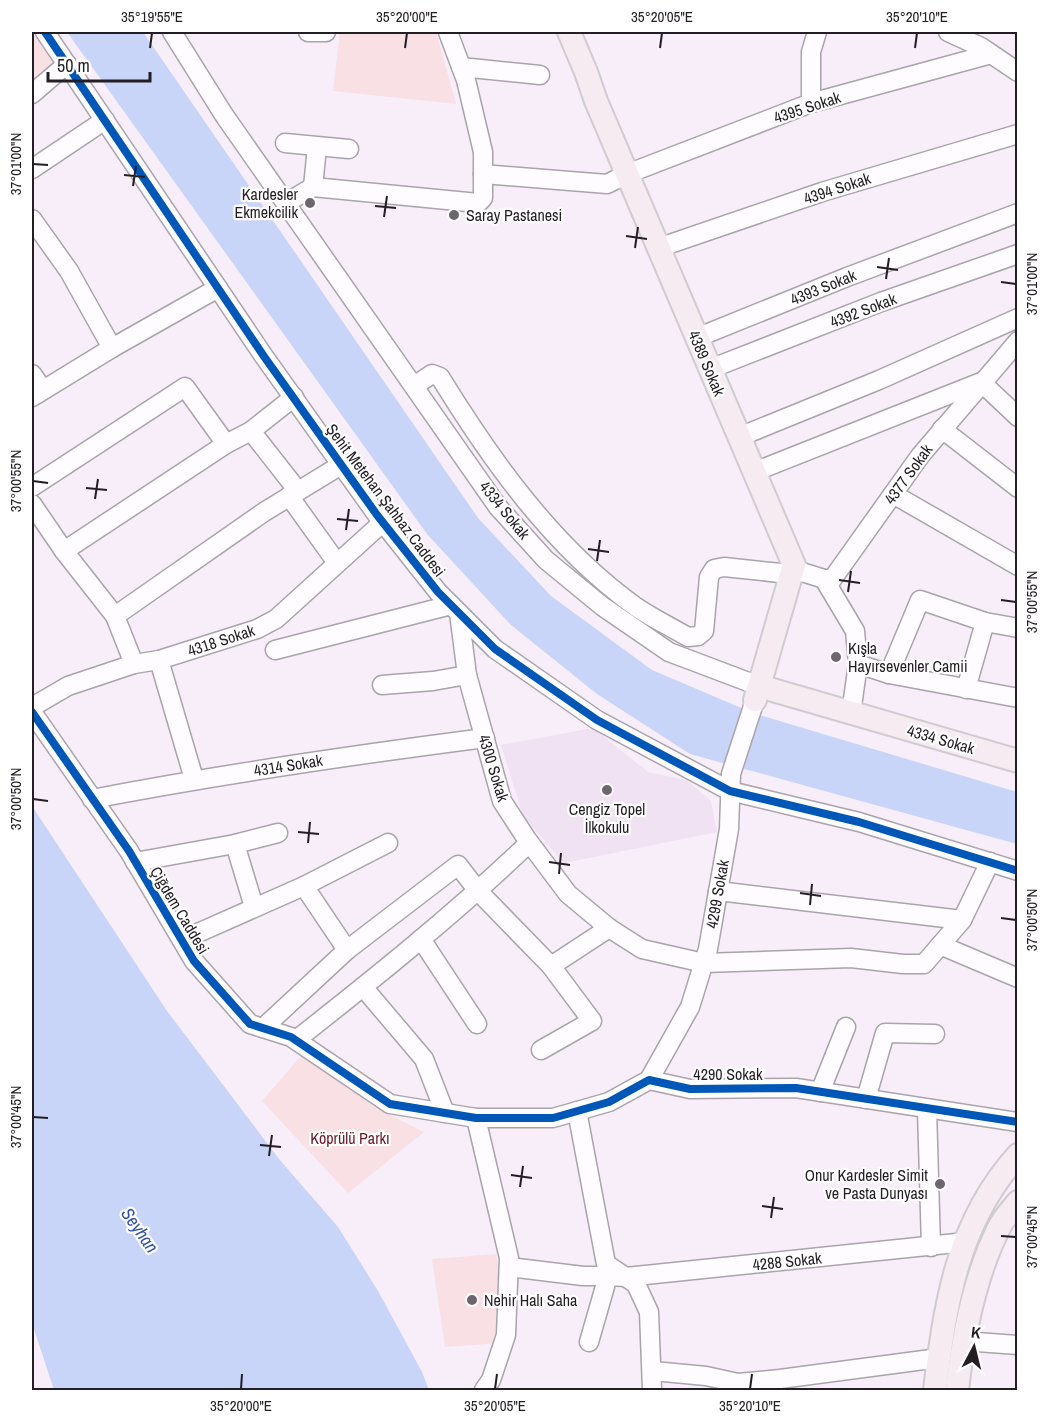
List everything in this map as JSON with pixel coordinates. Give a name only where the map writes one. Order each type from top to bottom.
[{"type":"main road","name":"4389 Sokak","points":[[569,32],[658,248],[794,565],[786,571]]},
{"type":"main road","points":[[757,693],[786,571]]},
{"type":"main road","name":"4334 Sokak","points":[[757,693],[851,713],[1017,761]]},
{"type":"main road","points":[[935,1390],[942,1330],[957,1262],[981,1207],[1017,1155]]},
{"type":"main road","points":[[957,1390],[963,1341],[981,1274],[1001,1223],[1017,1202]]},
{"type":"street","name":"Şehit Metehan Şahbaz Caddesi","points":[[45,32],[294,398],[382,523],[438,592],[495,649],[597,720],[730,783],[1017,871]]},
{"type":"street","points":[[308,32],[326,32]]},
{"type":"street","points":[[286,203],[314,187],[478,203],[483,198],[483,152],[461,67],[448,32]]},
{"type":"street","points":[[811,104],[811,52],[817,32]]},
{"type":"street","points":[[948,32],[987,44],[1017,72]]},
{"type":"street","name":"4334 Sokak","points":[[177,33],[224,115],[498,507],[546,560],[602,606],[669,652],[757,693]]},
{"type":"street","name":"4395 Sokak","points":[[483,174],[607,184],[627,174],[811,104],[987,44]]},
{"type":"street","points":[[32,94],[67,64]]},
{"type":"street","points":[[461,67],[540,75]]},
{"type":"street","points":[[32,169],[105,120]]},
{"type":"street","name":"4394 Sokak","points":[[658,248],[822,192],[1017,134]]},
{"type":"street","points":[[285,143],[349,149]]},
{"type":"street","points":[[314,187],[317,147]]},
{"type":"street","name":"4393 Sokak","points":[[696,338],[847,277],[1017,213]]},
{"type":"street","points":[[32,219],[69,271],[112,348]]},
{"type":"street","name":"4392 Sokak","points":[[710,369],[881,302],[1017,254]]},
{"type":"street","points":[[32,374],[37,394],[112,348],[219,288]]},
{"type":"street","points":[[739,437],[879,380],[1017,318]]},
{"type":"street","name":"4377 Sokak","points":[[824,579],[831,581],[942,429],[1017,341]]},
{"type":"street","points":[[414,386],[432,374],[440,377],[475,434],[543,522],[581,561],[637,607],[688,637],[698,636],[704,631],[709,577],[714,569],[724,567],[786,571],[824,579],[855,631],[858,664],[851,713]]},
{"type":"street","points":[[754,472],[981,382],[1017,417]]},
{"type":"street","points":[[32,487],[185,387],[226,444]]},
{"type":"street","points":[[64,551],[226,444],[251,431],[294,398]]},
{"type":"street","points":[[942,429],[1017,488]]},
{"type":"street","points":[[251,431],[337,563]]},
{"type":"street","points":[[115,616],[293,493],[341,465]]},
{"type":"street","points":[[893,494],[1017,566]]},
{"type":"street","points":[[32,504],[64,551],[115,616],[135,664]]},
{"type":"street","name":"4318 Sokak","points":[[32,707],[68,686],[257,629],[276,620],[382,523]]},
{"type":"street","points":[[889,674],[920,600],[985,622],[1017,628]]},
{"type":"street","points":[[275,650],[455,609]]},
{"type":"street","name":"4300 Sokak","points":[[455,609],[467,675],[502,801],[529,843],[568,894],[609,928],[642,949],[704,963],[851,958],[924,964],[940,945]]},
{"type":"street","points":[[966,689],[985,622]]},
{"type":"street","points":[[159,660],[194,779]]},
{"type":"street","points":[[858,664],[889,674],[1017,698]]},
{"type":"street","points":[[382,685],[433,681],[467,675]]},
{"type":"street","name":"4299 Sokak","points":[[649,1080],[690,1007],[708,949],[729,829],[730,783],[757,693]]},
{"type":"street","name":"Çiğdem Caddesi","points":[[32,712],[135,862],[194,961],[250,1024],[296,1040],[390,1104],[445,1113]]},
{"type":"street","name":"4314 Sokak","points":[[92,799],[194,779],[320,759],[485,738]]},
{"type":"street","points":[[135,862],[235,844],[278,833]]},
{"type":"street","points":[[182,940],[304,886],[388,843]]},
{"type":"street","points":[[296,1040],[478,891],[529,843]]},
{"type":"street","points":[[235,844],[254,907]]},
{"type":"street","points":[[990,862],[962,920],[940,945],[1017,978]]},
{"type":"street","points":[[263,1028],[347,951],[458,865],[478,891],[551,966],[592,1021],[541,1050]]},
{"type":"street","points":[[304,886],[347,951]]},
{"type":"street","points":[[718,891],[962,920]]},
{"type":"street","points":[[551,966],[609,928]]},
{"type":"street","points":[[421,939],[477,1024]]},
{"type":"street","points":[[363,987],[424,1059],[445,1113],[476,1118],[553,1118],[609,1102],[649,1080]]},
{"type":"street","points":[[820,1092],[846,1027]]},
{"type":"street","points":[[866,1099],[885,1033],[935,1034]]},
{"type":"street","name":"4290 Sokak","points":[[649,1080],[690,1089],[796,1088],[1017,1122]]},
{"type":"street","points":[[927,1109],[931,1247]]},
{"type":"street","points":[[577,1111],[606,1264],[617,1277],[636,1284],[649,1312],[652,1390]]},
{"type":"street","points":[[476,1118],[509,1258],[506,1335],[491,1380],[484,1390]]},
{"type":"street","name":"4288 Sokak","points":[[509,1267],[583,1276],[617,1277],[966,1242]]},
{"type":"street","points":[[590,1342],[617,1277]]},
{"type":"street","points":[[963,1341],[1017,1345]]},
{"type":"street","points":[[653,1371],[706,1376],[738,1383],[780,1380],[939,1358]]},
{"type":"shaded area","name":"Cengiz Topel İlkokulu","points":[[593,728],[648,772],[686,780],[711,801],[717,832],[564,863],[523,816],[501,745]]},
{"type":"green space","points":[[32,32],[57,66],[32,83]]},
{"type":"green space","points":[[340,32],[436,32],[456,104],[333,91]]},
{"type":"green space","name":"Köprülü Parkı","points":[[302,1055],[376,1108],[424,1132],[348,1193],[262,1101]]},
{"type":"green space","name":"Nehir Halı Saha","points":[[496,1254],[514,1342],[445,1347],[432,1259]]},
{"type":"water","points":[[67,32],[143,32],[478,518],[551,596],[652,670],[753,713],[1017,792],[1017,844],[690,754],[597,694],[511,625],[427,534]]},
{"type":"water","name":"Seyhan","points":[[32,806],[167,1011],[279,1159],[338,1227],[378,1291],[422,1372],[429,1390],[54,1390],[32,1323]]},
{"type":"cycle path","points":[[45,32],[263,355],[377,515],[438,592],[495,649],[597,720],[730,791],[859,822],[1018,871]]},
{"type":"cycle path","points":[[32,712],[129,851],[194,961],[250,1024],[291,1037],[390,1104],[476,1118],[553,1118],[609,1102],[649,1080],[690,1089],[796,1088],[1018,1122]]},
{"type":"place","name":"Kardesler Ekmekcilik","points":[[310,203]]},
{"type":"place","name":"Saray Pastanesi","points":[[454,215]]},
{"type":"place","name":"Kışla Hayırsevenler Camii","points":[[836,657]]},
{"type":"place","name":"Cengiz Topel İlkokulu","points":[[607,790]]},
{"type":"place","name":"Onur Kardesler Simit ve Pasta Dunyası","points":[[940,1184]]},
{"type":"place","name":"Nehir Halı Saha","points":[[472,1300]]}]
